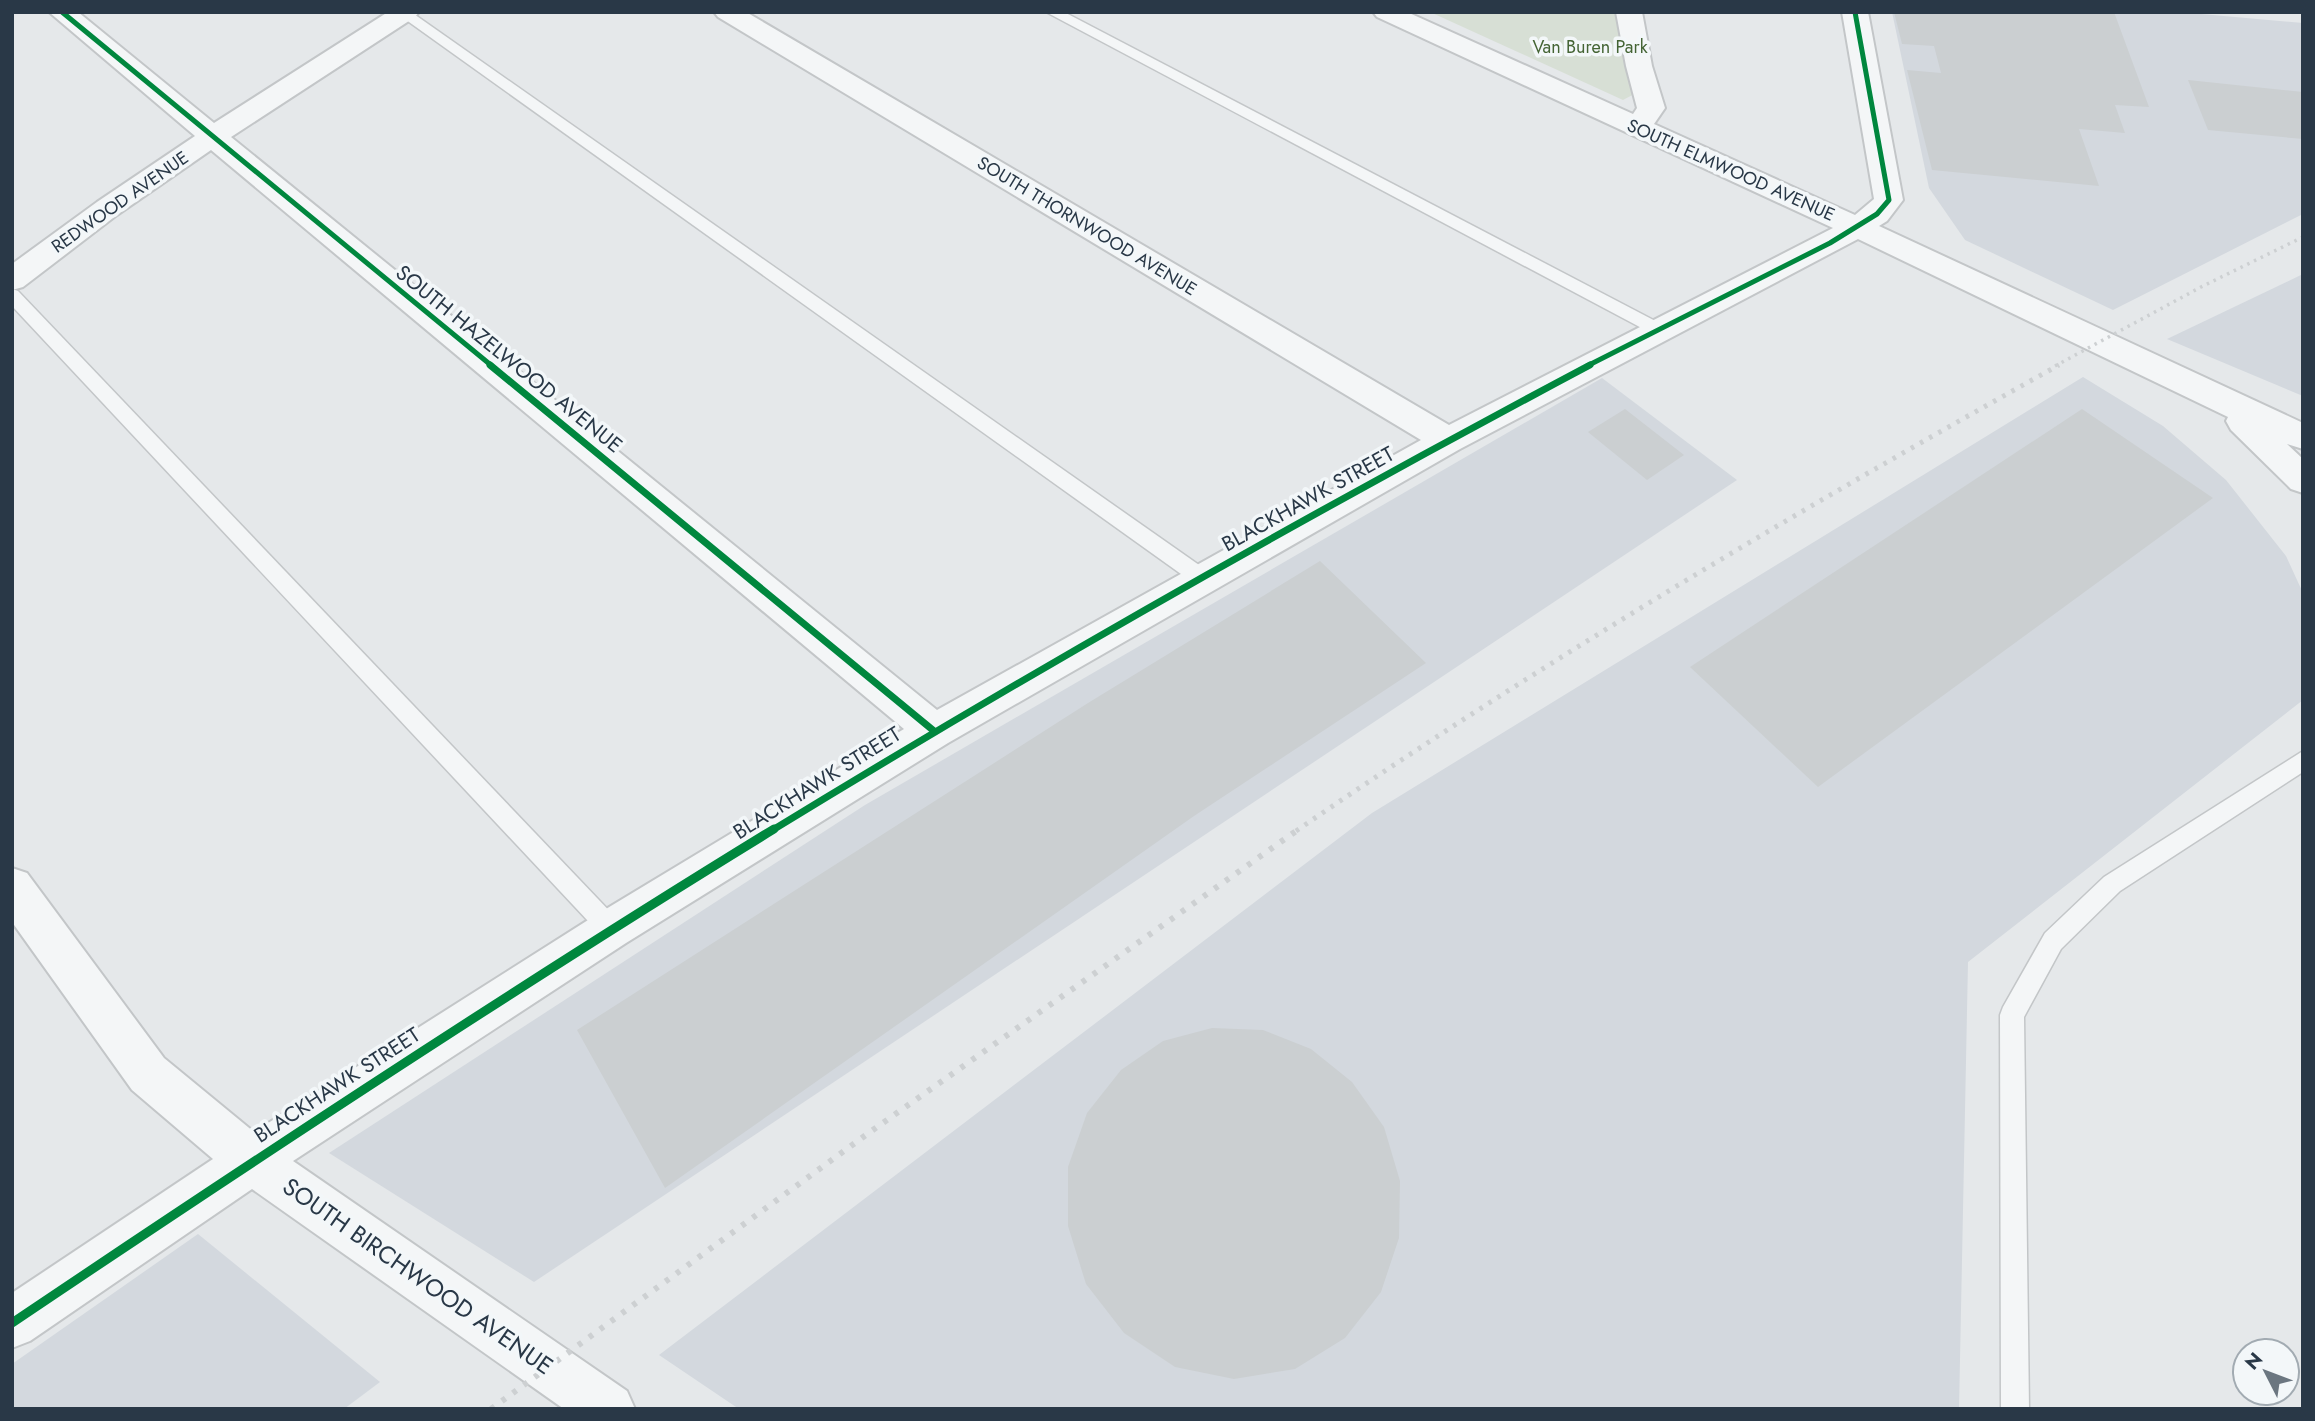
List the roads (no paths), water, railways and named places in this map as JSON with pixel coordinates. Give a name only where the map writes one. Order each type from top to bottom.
[{"type":"street","name":"SOUTH HAZELWOOD AVENUE","points":[[62,12],[934,732]]},
{"type":"street","name":"SOUTH THORNWOOD AVENUE","points":[[727,12],[1448,440]]},
{"type":"street","name":"SOUTH ELMWOOD AVENUE","points":[[1386,12],[1857,227],[2100,340],[2224,403],[2303,438]]},
{"type":"street","points":[[1629,12],[1639,66],[1651,108],[1637,128]]},
{"type":"street","name":"BLACKHAWK STREET","points":[[12,1323],[252,1161],[611,929],[934,732],[1448,440],[1657,329],[1830,243],[1877,214],[1889,200],[1855,12]]},
{"type":"street","name":"REDWOOD AVENUE","points":[[12,280],[71,233],[212,137],[404,13]]},
{"type":"street","points":[[2224,403],[2303,480]]},
{"type":"street","name":"SOUTH BIRCHWOOD AVENUE","points":[[12,887],[148,1074],[252,1161],[609,1409]]},
{"type":"lane","points":[[1053,12],[1657,329]]},
{"type":"lane","points":[[404,13],[1202,578]]},
{"type":"lane","points":[[12,295],[611,929]]},
{"type":"lane","points":[[2015,1409],[2012,1015],[2053,941],[2112,884],[2303,760]]},
{"type":"railway","points":[[2055,366],[2201,287],[2303,237]]},
{"type":"railway","points":[[1296,831],[1482,707],[1672,589],[1864,475],[2059,365]]},
{"type":"railway","points":[[491,1409],[870,1132],[1299,829]]},
{"type":"park label","name":"Van Buren Park","points":[[1590,47]]}]
